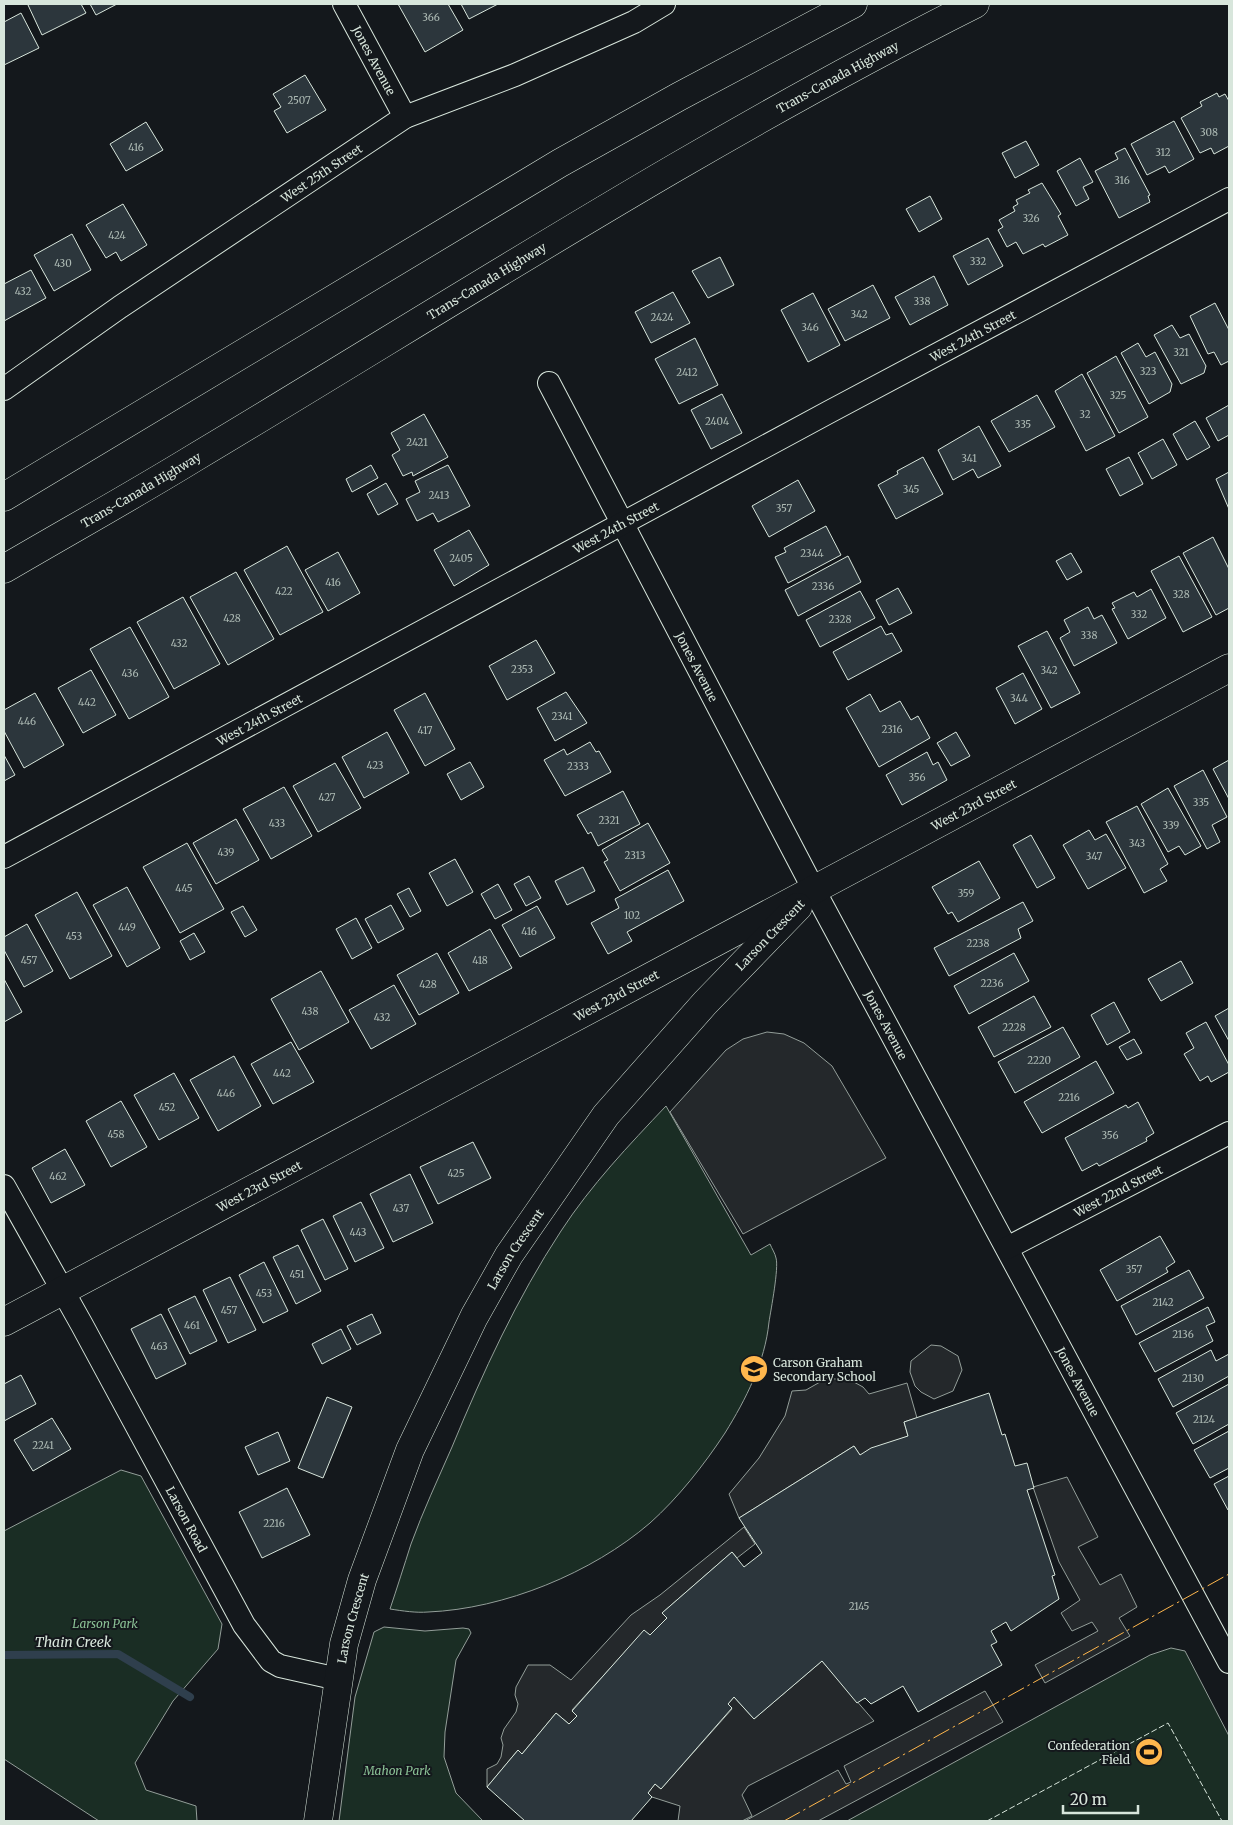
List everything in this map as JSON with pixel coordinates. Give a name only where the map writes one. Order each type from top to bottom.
[{"type":"main road","points":[[808,27],[847,4]]},
{"type":"main road","points":[[4,497],[162,404],[560,163],[680,96],[854,4]]},
{"type":"main road","name":"Trans-Canada Highway","points":[[4,569],[193,459],[591,216],[826,82],[965,9],[980,4]]},
{"type":"main road","points":[[4,477],[162,404]]},
{"type":"main road","name":"West 23rd Street","points":[[4,1322],[1229,668]]},
{"type":"main road","name":"Larson Crescent","points":[[338,1678],[344,1644],[362,1580],[410,1450],[474,1317],[509,1255],[606,1115],[705,1003],[814,890]]},
{"type":"main road","points":[[318,1821],[338,1678]]},
{"type":"street","name":"Jones Avenue","points":[[344,4],[405,117]]},
{"type":"street","name":"West 25th Street","points":[[4,389],[120,307],[405,117],[515,75],[634,22],[664,4]]},
{"type":"street","name":"West 24th Street","points":[[4,857],[1229,199]]},
{"type":"street","name":"Jones Avenue","points":[[549,383],[814,890],[1229,1662]]},
{"type":"street","name":"West 22nd Street","points":[[1008,1248],[1229,1133]]},
{"type":"street","name":"Larson Road","points":[[4,1186],[63,1290],[244,1625],[271,1661],[280,1666],[338,1678]]},
{"type":"green space","points":[[666,1106],[751,1255],[770,1244],[776,1258],[777,1263],[767,1337],[759,1366],[740,1407],[708,1457],[671,1503],[650,1523],[602,1558],[546,1585],[487,1604],[428,1612],[390,1609],[411,1544],[426,1507],[476,1391],[515,1309],[545,1256],[573,1214],[624,1151]]},
{"type":"green space","name":"Larson Park","points":[[121,1470],[141,1476],[222,1624],[218,1649],[173,1701],[135,1763],[146,1790],[196,1806],[197,1821],[99,1821],[4,1759],[4,1531]]},
{"type":"green space","name":"Mahon Park","points":[[384,1627],[425,1631],[469,1629],[471,1633],[456,1660],[445,1732],[444,1757],[456,1793],[483,1821],[339,1821],[355,1697],[374,1632]]},
{"type":"green space","points":[[1171,1648],[1185,1651],[1229,1736],[1229,1821],[847,1821],[1150,1655]]},
{"type":"shaded area","points":[[767,1032],[784,1034],[804,1043],[832,1066],[886,1158],[743,1234],[670,1112],[726,1050],[743,1039]]},
{"type":"shaded area","points":[[931,1345],[941,1346],[958,1356],[962,1370],[953,1391],[934,1399],[921,1392],[915,1386],[910,1372],[911,1361]]},
{"type":"shaded area","points":[[827,1378],[852,1381],[863,1387],[869,1394],[907,1383],[917,1418],[904,1422],[908,1436],[860,1455],[854,1446],[739,1518],[729,1494],[759,1458],[785,1416],[792,1391],[806,1390]]},
{"type":"shaded area","points":[[1067,1477],[1098,1537],[1078,1547],[1100,1585],[1121,1574],[1137,1607],[1119,1618],[1130,1636],[1045,1683],[1035,1665],[1098,1631],[1092,1622],[1072,1631],[1061,1613],[1080,1600],[1059,1562],[1033,1487]]},
{"type":"shaded area","points":[[744,1527],[755,1544],[737,1558],[732,1552],[662,1613],[667,1618],[650,1635],[644,1631],[572,1710],[577,1716],[569,1724],[556,1713],[522,1754],[518,1750],[487,1787],[487,1769],[497,1764],[501,1757],[503,1745],[501,1738],[504,1729],[516,1712],[518,1704],[515,1695],[516,1687],[528,1665],[550,1665],[571,1680],[631,1615],[660,1595]]},
{"type":"shaded area","points":[[822,1661],[874,1721],[748,1786],[742,1795],[752,1816],[742,1821],[678,1821],[680,1806],[652,1797],[648,1793],[655,1784],[661,1789],[732,1709],[728,1704],[734,1697],[754,1719]]},
{"type":"shaded area","points":[[985,1691],[1003,1722],[818,1821],[745,1821],[838,1770],[846,1784],[851,1782],[844,1766]]},
{"type":"building","points":[[81,4],[86,13],[42,35],[28,5]]},
{"type":"building","points":[[90,4],[117,4],[96,15]]},
{"type":"building","points":[[398,4],[448,4],[463,30],[425,52]]},
{"type":"building","points":[[461,4],[498,4],[469,19]]},
{"type":"building","points":[[21,13],[39,48],[4,65],[4,22]]},
{"type":"building","points":[[305,75],[326,110],[287,133],[274,111],[281,107],[273,94]]},
{"type":"building","points":[[1217,93],[1219,97],[1225,94],[1229,101],[1229,146],[1214,154],[1211,148],[1200,153],[1181,118],[1202,106],[1200,102]]},
{"type":"building","points":[[1174,121],[1194,159],[1169,173],[1165,166],[1147,175],[1131,144]]},
{"type":"building","points":[[146,122],[163,150],[126,171],[110,144]]},
{"type":"building","points":[[1026,141],[1039,165],[1015,178],[1002,153]]},
{"type":"building","points":[[1125,148],[1150,195],[1148,196],[1150,202],[1119,218],[1095,171],[1118,159],[1115,153]]},
{"type":"building","points":[[1080,158],[1093,182],[1083,187],[1089,199],[1076,206],[1057,171]]},
{"type":"building","points":[[1042,183],[1061,214],[1058,216],[1068,235],[1045,247],[1043,244],[1023,254],[1016,242],[1007,247],[998,230],[1003,227],[999,220],[1015,211],[1013,207],[1018,204],[1016,200],[1030,193],[1028,190]]},
{"type":"building","points":[[930,196],[942,219],[919,232],[906,209]]},
{"type":"building","points":[[123,204],[147,245],[121,261],[116,252],[106,258],[86,225]]},
{"type":"building","points":[[72,234],[91,270],[54,291],[34,255]]},
{"type":"building","points":[[988,238],[1003,266],[968,285],[953,256]]},
{"type":"building","points":[[720,257],[734,285],[708,298],[692,271]]},
{"type":"building","points":[[31,270],[46,298],[4,321],[4,284]]},
{"type":"building","points":[[934,276],[948,305],[910,325],[895,297]]},
{"type":"building","points":[[873,285],[890,318],[845,341],[828,309]]},
{"type":"building","points":[[673,292],[690,323],[651,343],[635,312]]},
{"type":"building","points":[[813,293],[840,345],[808,362],[781,310]]},
{"type":"building","points":[[1215,303],[1229,330],[1229,361],[1221,365],[1214,352],[1208,354],[1190,316]]},
{"type":"building","points":[[1172,325],[1180,338],[1189,334],[1206,366],[1204,373],[1181,384],[1154,335]]},
{"type":"building","points":[[695,338],[718,385],[679,404],[655,359]]},
{"type":"building","points":[[1138,343],[1146,357],[1155,352],[1172,384],[1170,392],[1149,404],[1121,353]]},
{"type":"building","points":[[1116,356],[1148,417],[1119,433],[1087,373]]},
{"type":"building","points":[[1082,374],[1115,436],[1086,451],[1055,391]]},
{"type":"building","points":[[722,394],[742,433],[711,449],[691,410]]},
{"type":"building","points":[[1037,395],[1055,427],[1009,452],[991,421]]},
{"type":"building","points":[[1229,405],[1229,435],[1218,441],[1206,418]]},
{"type":"building","points":[[424,414],[448,457],[413,476],[412,472],[403,476],[392,455],[400,450],[391,433]]},
{"type":"building","points":[[1195,421],[1210,447],[1187,460],[1173,434]]},
{"type":"building","points":[[979,426],[1001,466],[978,478],[973,469],[953,480],[938,450]]},
{"type":"building","points":[[1163,439],[1177,465],[1152,479],[1138,453]]},
{"type":"building","points":[[923,457],[943,494],[896,519],[878,485],[898,474],[897,471]]},
{"type":"building","points":[[1129,457],[1143,484],[1120,496],[1106,469]]},
{"type":"building","points":[[371,465],[378,478],[352,492],[346,479]]},
{"type":"building","points":[[448,465],[470,506],[438,522],[433,513],[417,521],[406,499],[420,492],[415,481]]},
{"type":"building","points":[[1229,472],[1229,509],[1216,479]]},
{"type":"building","points":[[798,480],[815,511],[769,537],[752,506]]},
{"type":"building","points":[[386,483],[398,504],[378,515],[367,494]]},
{"type":"building","points":[[826,526],[841,555],[788,583],[775,557],[786,552],[784,548]]},
{"type":"building","points":[[469,530],[489,565],[454,586],[434,550]]},
{"type":"building","points":[[1213,537],[1229,569],[1229,608],[1216,615],[1183,553]]},
{"type":"building","points":[[287,546],[323,612],[280,635],[244,570]]},
{"type":"building","points":[[338,552],[360,593],[328,611],[305,570]]},
{"type":"building","points":[[1071,553],[1082,572],[1067,580],[1056,561]]},
{"type":"building","points":[[848,556],[861,582],[798,616],[785,590]]},
{"type":"building","points":[[1179,556],[1212,617],[1183,632],[1151,571]]},
{"type":"building","points":[[236,572],[274,639],[228,665],[190,597]]},
{"type":"building","points":[[898,588],[912,613],[889,625],[876,600]]},
{"type":"building","points":[[1151,589],[1166,618],[1128,639],[1112,609],[1115,608],[1112,603],[1134,592],[1137,597]]},
{"type":"building","points":[[860,591],[875,618],[820,647],[806,620]]},
{"type":"building","points":[[183,597],[220,664],[174,689],[137,622]]},
{"type":"building","points":[[1088,607],[1094,619],[1102,615],[1117,643],[1074,666],[1060,638],[1070,632],[1064,620]]},
{"type":"building","points":[[881,626],[886,635],[892,633],[902,651],[848,680],[833,652]]},
{"type":"building","points":[[130,627],[169,697],[129,719],[90,649]]},
{"type":"building","points":[[1047,631],[1080,693],[1051,708],[1018,646]]},
{"type":"building","points":[[536,640],[555,673],[507,700],[489,666]]},
{"type":"building","points":[[91,670],[116,715],[83,733],[58,688]]},
{"type":"building","points":[[1023,673],[1042,709],[1015,724],[996,688]]},
{"type":"building","points":[[566,692],[587,723],[555,741],[537,708]]},
{"type":"building","points":[[35,693],[64,745],[24,768],[4,731],[4,710]]},
{"type":"building","points":[[425,693],[455,749],[425,766],[394,710]]},
{"type":"building","points":[[870,694],[880,712],[900,701],[911,720],[918,716],[930,738],[879,767],[846,708]]},
{"type":"building","points":[[387,732],[409,773],[364,798],[342,757]]},
{"type":"building","points":[[956,732],[970,756],[951,766],[937,743]]},
{"type":"building","points":[[590,742],[596,752],[599,751],[611,772],[565,796],[544,760],[564,749],[567,755]]},
{"type":"building","points":[[927,752],[933,765],[938,762],[947,780],[902,805],[886,775]]},
{"type":"building","points":[[4,755],[15,775],[4,781]]},
{"type":"building","points":[[1229,760],[1229,799],[1213,769]]},
{"type":"building","points":[[470,762],[484,787],[461,800],[447,774]]},
{"type":"building","points":[[335,763],[361,808],[318,832],[293,786]]},
{"type":"building","points":[[1203,770],[1227,817],[1212,825],[1220,842],[1207,849],[1174,786]]},
{"type":"building","points":[[284,787],[312,836],[271,859],[243,809]]},
{"type":"building","points":[[1168,788],[1201,846],[1185,855],[1179,846],[1168,852],[1141,804]]},
{"type":"building","points":[[623,791],[640,824],[598,846],[591,832],[588,834],[577,815]]},
{"type":"building","points":[[1137,806],[1168,864],[1160,869],[1167,881],[1144,893],[1106,822]]},
{"type":"building","points":[[236,819],[259,860],[216,884],[193,843]]},
{"type":"building","points":[[648,823],[670,863],[620,891],[604,862],[608,860],[602,850]]},
{"type":"building","points":[[1089,830],[1095,840],[1106,834],[1126,868],[1088,889],[1063,845]]},
{"type":"building","points":[[1031,835],[1055,878],[1037,888],[1013,845]]},
{"type":"building","points":[[187,843],[224,909],[180,933],[143,867]]},
{"type":"building","points":[[455,859],[473,892],[447,906],[429,873]]},
{"type":"building","points":[[979,861],[1000,898],[958,922],[952,912],[948,914],[932,887]]},
{"type":"building","points":[[583,867],[595,891],[567,905],[555,881]]},
{"type":"building","points":[[668,870],[684,901],[627,932],[632,941],[608,954],[591,923],[619,908],[615,899]]},
{"type":"building","points":[[529,876],[541,898],[526,906],[514,884]]},
{"type":"building","points":[[498,884],[512,910],[495,919],[481,894]]},
{"type":"building","points":[[127,887],[160,948],[127,967],[93,905]]},
{"type":"building","points":[[409,888],[421,911],[410,917],[397,894]]},
{"type":"building","points":[[77,892],[112,956],[70,979],[35,915]]},
{"type":"building","points":[[1023,902],[1033,921],[1018,929],[1021,938],[949,976],[934,948]]},
{"type":"building","points":[[391,905],[404,929],[378,943],[365,919]]},
{"type":"building","points":[[243,906],[257,930],[245,937],[231,912]]},
{"type":"building","points":[[537,906],[555,938],[520,957],[502,925]]},
{"type":"building","points":[[356,918],[372,948],[352,959],[336,929]]},
{"type":"building","points":[[27,924],[53,971],[24,987],[4,950],[4,937]]},
{"type":"building","points":[[490,929],[512,968],[469,991],[448,953]]},
{"type":"building","points":[[194,933],[205,952],[190,960],[180,941]]},
{"type":"building","points":[[437,953],[459,993],[419,1015],[397,975]]},
{"type":"building","points":[[1014,953],[1029,981],[969,1014],[954,986]]},
{"type":"building","points":[[1181,961],[1193,983],[1161,1001],[1148,979]]},
{"type":"building","points":[[321,971],[349,1022],[299,1050],[271,999]]},
{"type":"building","points":[[4,979],[22,1012],[4,1022]]},
{"type":"building","points":[[394,985],[416,1024],[371,1049],[349,1010]]},
{"type":"building","points":[[1034,996],[1051,1027],[994,1057],[978,1027]]},
{"type":"building","points":[[1114,1002],[1130,1032],[1107,1045],[1091,1015]]},
{"type":"building","points":[[1229,1008],[1229,1041],[1215,1016]]},
{"type":"building","points":[[1206,1022],[1229,1065],[1229,1072],[1211,1082],[1208,1076],[1200,1081],[1184,1054],[1194,1048],[1186,1033]]},
{"type":"building","points":[[1063,1027],[1080,1057],[1015,1093],[998,1062]]},
{"type":"building","points":[[1134,1039],[1142,1053],[1127,1060],[1119,1047]]},
{"type":"building","points":[[291,1042],[314,1082],[273,1104],[251,1064]]},
{"type":"building","points":[[234,1056],[261,1106],[218,1131],[190,1080]]},
{"type":"building","points":[[1096,1061],[1114,1093],[1042,1133],[1024,1102]]},
{"type":"building","points":[[174,1073],[199,1118],[159,1140],[134,1095]]},
{"type":"building","points":[[121,1101],[147,1147],[111,1167],[86,1121]]},
{"type":"building","points":[[1138,1102],[1154,1133],[1146,1138],[1147,1141],[1099,1166],[1097,1163],[1082,1171],[1065,1138],[1126,1105],[1128,1108]]},
{"type":"building","points":[[473,1142],[491,1178],[438,1204],[420,1167]]},
{"type":"building","points":[[65,1149],[85,1185],[51,1203],[32,1168]]},
{"type":"building","points":[[410,1174],[433,1223],[393,1242],[370,1194]]},
{"type":"building","points":[[361,1202],[384,1248],[355,1262],[333,1216]]},
{"type":"building","points":[[323,1219],[348,1269],[325,1280],[301,1230]]},
{"type":"building","points":[[1160,1236],[1175,1262],[1166,1268],[1168,1272],[1117,1301],[1100,1270]]},
{"type":"building","points":[[298,1245],[321,1291],[296,1304],[273,1257]]},
{"type":"building","points":[[264,1262],[288,1311],[263,1323],[239,1275]]},
{"type":"building","points":[[1189,1270],[1204,1298],[1136,1335],[1121,1306]]},
{"type":"building","points":[[230,1277],[256,1330],[228,1343],[203,1290]]},
{"type":"building","points":[[195,1296],[217,1341],[190,1354],[168,1309]]},
{"type":"building","points":[[1208,1307],[1215,1322],[1206,1326],[1213,1341],[1155,1372],[1139,1343]]},
{"type":"building","points":[[161,1314],[186,1364],[156,1379],[131,1329]]},
{"type":"building","points":[[372,1314],[381,1333],[357,1345],[347,1326]]},
{"type":"building","points":[[341,1329],[351,1349],[322,1364],[312,1344]]},
{"type":"building","points":[[1211,1350],[1216,1361],[1229,1354],[1229,1376],[1173,1407],[1158,1379]]},
{"type":"building","points":[[21,1375],[36,1404],[4,1421],[4,1384]]},
{"type":"building","points":[[1229,1384],[1229,1424],[1193,1444],[1176,1413]]},
{"type":"building","points":[[989,1393],[1002,1435],[1005,1434],[1015,1466],[1027,1463],[1034,1488],[1027,1490],[1055,1575],[1052,1576],[1059,1599],[1011,1631],[1006,1622],[991,1631],[997,1642],[991,1645],[1002,1665],[918,1712],[903,1686],[871,1704],[865,1698],[857,1703],[822,1661],[754,1719],[734,1697],[728,1704],[732,1708],[661,1789],[655,1784],[648,1793],[652,1797],[631,1821],[525,1821],[487,1787],[518,1750],[522,1754],[556,1713],[569,1724],[577,1716],[572,1711],[644,1630],[650,1635],[667,1618],[662,1613],[732,1552],[744,1567],[762,1553],[739,1518],[854,1446],[860,1455],[871,1448],[908,1436],[904,1422]]},
{"type":"building","points":[[327,1397],[352,1407],[323,1478],[298,1468]]},
{"type":"building","points":[[52,1418],[71,1449],[33,1471],[14,1440]]},
{"type":"building","points":[[1229,1431],[1229,1468],[1210,1478],[1194,1450]]},
{"type":"building","points":[[278,1432],[290,1461],[258,1475],[245,1447]]},
{"type":"building","points":[[1229,1476],[1229,1510],[1228,1510],[1214,1484]]},
{"type":"building","points":[[287,1488],[310,1535],[262,1558],[239,1512]]},
{"type":"waterway","name":"Thain Creek","points":[[4,1655],[118,1654],[190,1697]]},
{"type":"fence","points":[[987,1821],[1168,1723],[1222,1821]]},
{"type":"power","points":[[784,1821],[1229,1574]]},
{"type":"place","name":"Carson Graham Secondary School","points":[[754,1369]]},
{"type":"place","name":"Confederation Field","points":[[1149,1752]]}]
